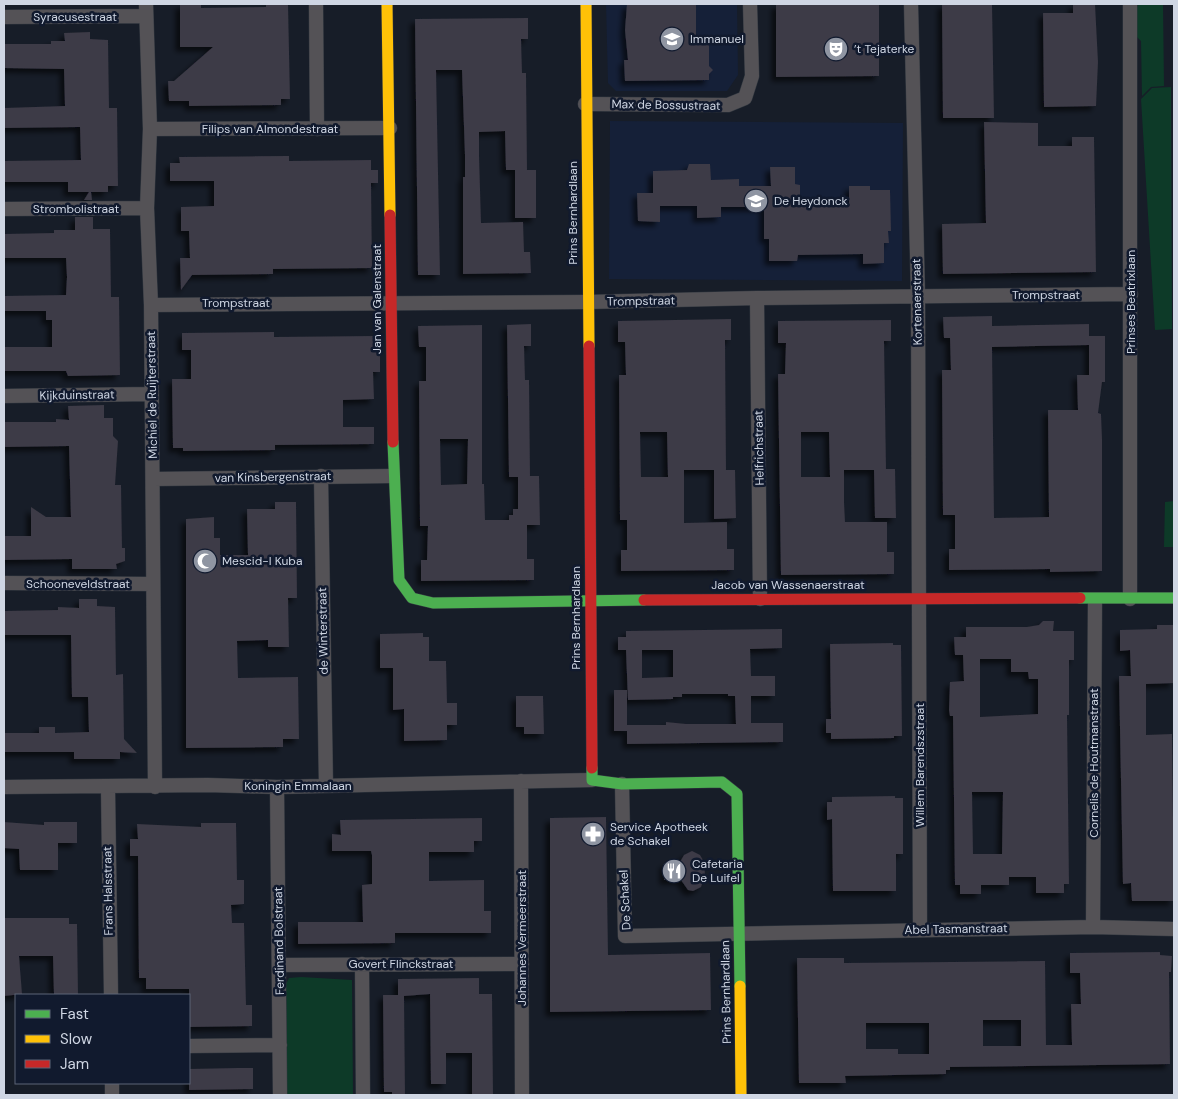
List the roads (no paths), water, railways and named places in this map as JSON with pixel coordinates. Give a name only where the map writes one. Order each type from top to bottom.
[{"type":"street","points":[[316,4],[317,129]]},
{"type":"street","name":"Jan van Galenstraat","points":[[387,4],[390,128],[392,476],[399,580],[405,593]]},
{"type":"street","name":"Prins Bernhardlaan","points":[[586,4],[589,600],[592,780],[622,784],[722,782],[737,794],[741,1095]]},
{"type":"street","name":"Max de Bossustraat","points":[[586,104],[728,105],[745,98],[752,76],[750,4]]},
{"type":"street","name":"Kortenaerstraat","points":[[910,4],[918,296],[919,600]]},
{"type":"street","name":"Prinses Beatrixlaan","points":[[1130,4],[1130,600]]},
{"type":"street","name":"Syracusestraat","points":[[4,17],[146,10]]},
{"type":"street","name":"Michiel de Ruijterstraat","points":[[146,10],[150,129],[147,208],[151,305],[156,787]]},
{"type":"street","name":"Filips van Almondestraat","points":[[150,129],[390,128]]},
{"type":"street","name":"Strombolistraat","points":[[4,209],[147,208]]},
{"type":"street","name":"Trompstraat","points":[[151,305],[587,302],[1131,294]]},
{"type":"street","name":"Helfrichstraat","points":[[757,298],[760,599]]},
{"type":"street","name":"Kijkduinstraat","points":[[4,396],[151,394]]},
{"type":"street","name":"de Winterstraat","points":[[321,476],[326,786]]},
{"type":"street","name":"van Kinsbergenstraat","points":[[153,479],[392,476]]},
{"type":"street","name":"Schooneveldstraat","points":[[4,583],[153,584]]},
{"type":"street","name":"Jacob van Wassenaerstraat","points":[[405,593],[413,601],[433,603],[589,600],[1130,600],[1174,598]]},
{"type":"street","name":"Willem Barendszstraat","points":[[919,600],[920,930]]},
{"type":"street","name":"Cornelis de Houtmanstraat","points":[[1093,927],[1095,600]]},
{"type":"street","name":"Koningin Emmalaan","points":[[4,787],[277,787],[521,780],[592,780]]},
{"type":"street","name":"Johannes Vermeerstraat","points":[[521,780],[522,1095]]},
{"type":"street","name":"De Schakel","points":[[622,784],[624,936],[739,934]]},
{"type":"street","name":"Ferdinand Bolstraat","points":[[277,787],[280,1095]]},
{"type":"street","name":"Frans Halsstraat","points":[[108,788],[111,994]]},
{"type":"street","name":"Abel Tasmanstraat","points":[[739,934],[1093,927],[1174,929]]},
{"type":"street","name":"Govert Flinckstraat","points":[[279,964],[522,964]]},
{"type":"street","points":[[362,964],[363,1095]]},
{"type":"street","points":[[190,1046],[280,1045]]},
{"type":"place","name":"Immanuel","points":[[672,39]]},
{"type":"place","name":"’t Tejaterke","points":[[836,49]]},
{"type":"place","name":"De Heydonck","points":[[756,201]]},
{"type":"place","name":"Mescid-I Kuba","points":[[205,561]]},
{"type":"place","name":"Service Apotheek de Schakel","points":[[593,834]]},
{"type":"place","name":"Cafetaria De Luifel","points":[[674,871]]}]
